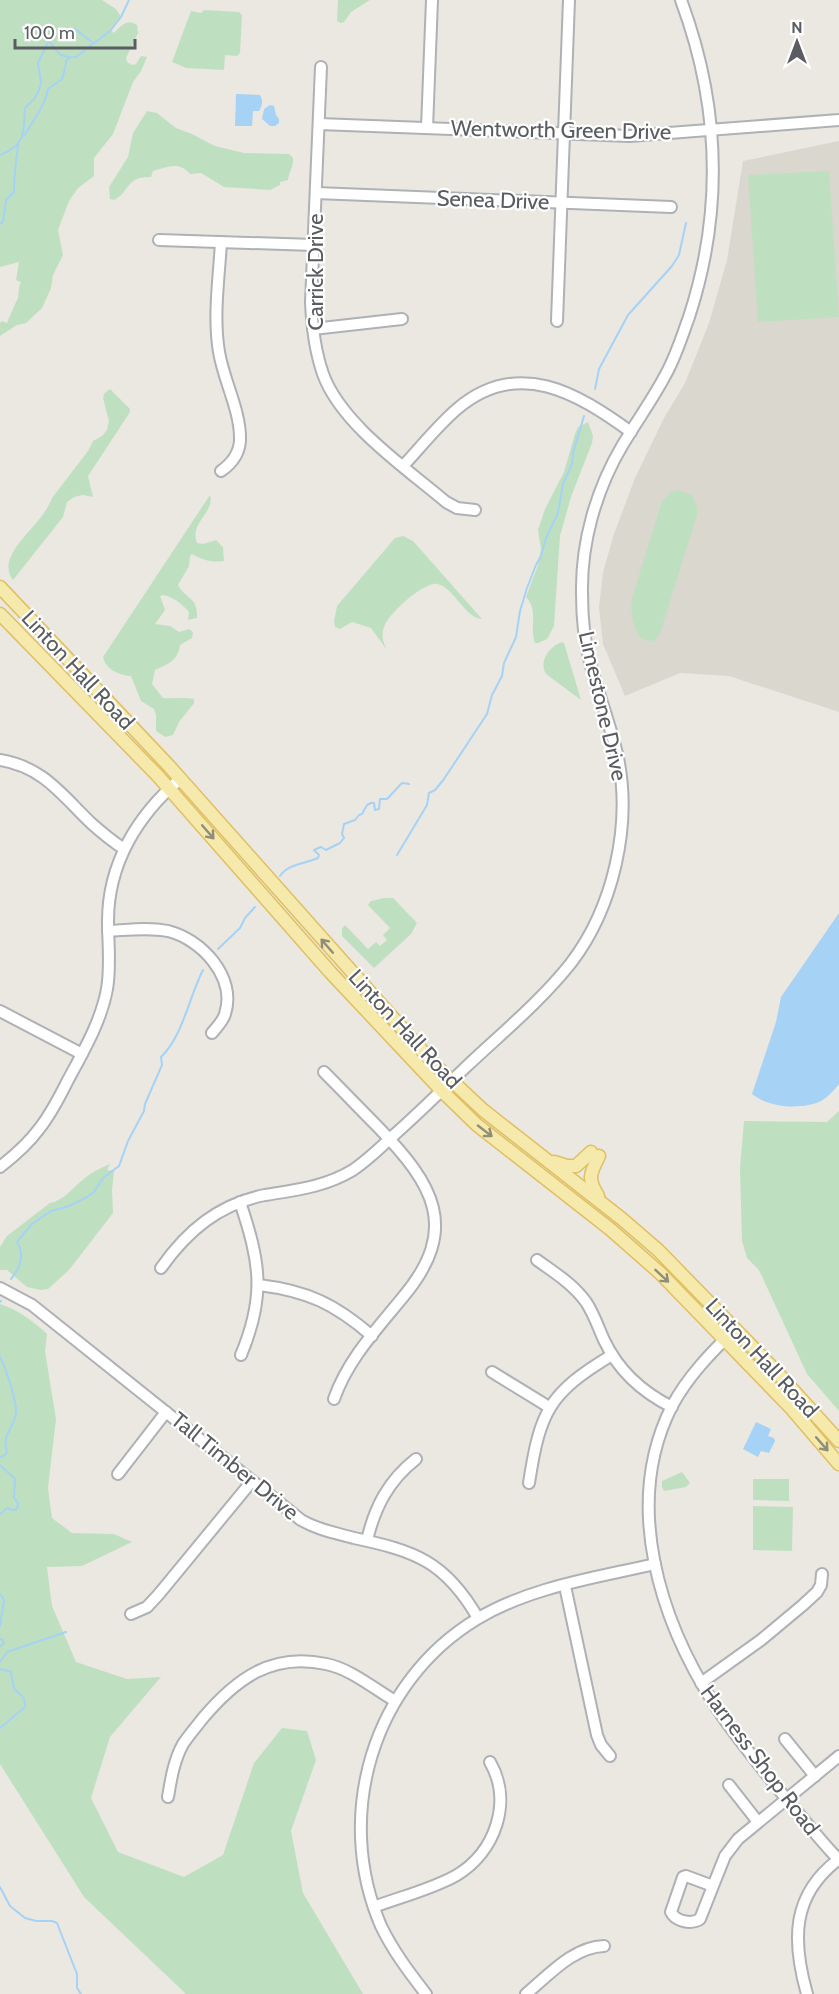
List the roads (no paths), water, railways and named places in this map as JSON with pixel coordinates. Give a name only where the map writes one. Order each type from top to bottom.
[{"type":"main road","name":"Linton Hall Road","points":[[0,587],[180,779],[433,1063],[483,1110],[602,1202],[658,1250],[799,1396],[839,1441]]},
{"type":"main road","name":"Linton Hall Road","points":[[0,614],[170,788],[331,973],[442,1091],[477,1125],[619,1236],[686,1298],[791,1408],[839,1464]]},
{"type":"main road","points":[[548,1160],[574,1167],[595,1154],[590,1179],[602,1202]]},
{"type":"street","points":[[427,128],[432,0]]},
{"type":"street","points":[[556,321],[569,0]]},
{"type":"street","name":"Limestone Drive","points":[[161,1268],[179,1244],[199,1224],[226,1208],[261,1196],[305,1189],[335,1179],[365,1162],[542,995],[573,960],[595,924],[617,856],[622,819],[618,762],[612,734],[588,657],[582,592],[587,543],[598,498],[611,465],[668,371],[699,284],[711,224],[712,128],[708,96],[696,43],[681,0]]},
{"type":"street","name":"Carrick Drive","points":[[321,67],[311,302],[316,352],[323,376],[337,401],[354,423],[446,502],[457,508],[475,510]]},
{"type":"street","name":"Wentworth Green Drive","points":[[319,124],[650,135],[712,128],[839,120]]},
{"type":"street","name":"Senea Drive","points":[[316,193],[671,207]]},
{"type":"street","points":[[159,240],[314,245]]},
{"type":"street","points":[[221,242],[218,342],[238,420],[240,443],[233,460],[221,471]]},
{"type":"street","points":[[313,329],[402,319]]},
{"type":"street","points":[[404,466],[457,409],[485,392],[510,385],[534,384],[561,390],[593,406],[631,432]]},
{"type":"street","points":[[0,760],[22,765],[43,777],[91,823],[123,849]]},
{"type":"street","points":[[0,1167],[40,1128],[82,1054],[98,1019],[107,989],[109,898],[123,849],[137,826],[180,779]]},
{"type":"street","points":[[108,932],[145,928],[168,931],[191,940],[205,951],[220,972],[226,996],[226,1012],[212,1033]]},
{"type":"street","points":[[0,1011],[82,1054]]},
{"type":"street","points":[[324,1072],[408,1159],[425,1186],[433,1209],[434,1237],[422,1273],[347,1370],[334,1399]]},
{"type":"street","points":[[240,1202],[255,1252],[259,1286],[255,1313],[241,1355]]},
{"type":"street","points":[[537,1260],[568,1282],[585,1301],[612,1355],[633,1381],[646,1392],[672,1407]]},
{"type":"street","points":[[259,1286],[314,1297],[342,1312],[372,1336]]},
{"type":"street","name":"Tall Timber Drive","points":[[0,1287],[32,1305],[310,1525],[409,1552],[436,1567],[461,1593],[478,1618]]},
{"type":"street","name":"Harness Shop Road","points":[[735,1329],[695,1371],[672,1407],[658,1442],[650,1483],[649,1526],[655,1564],[673,1622],[701,1683],[722,1716],[786,1799],[838,1859]]},
{"type":"street","points":[[529,1483],[539,1431],[549,1407],[571,1382],[612,1355]]},
{"type":"street","points":[[492,1372],[549,1407]]},
{"type":"street","points":[[118,1474],[166,1412]]},
{"type":"street","points":[[367,1540],[375,1511],[386,1490],[399,1474],[416,1460]]},
{"type":"street","points":[[131,1614],[147,1607],[159,1594],[252,1481]]},
{"type":"street","points":[[426,1994],[392,1946],[374,1907],[362,1847],[362,1803],[369,1761],[377,1737],[395,1701],[416,1670],[431,1654],[478,1618],[514,1600],[655,1564]]},
{"type":"street","points":[[701,1683],[761,1640],[803,1605],[817,1592],[821,1585],[822,1574]]},
{"type":"street","points":[[565,1586],[597,1735],[601,1746],[610,1756]]},
{"type":"street","points":[[168,1797],[176,1760],[188,1736],[220,1699],[251,1674],[280,1664],[303,1662],[326,1664],[350,1673],[395,1701]]},
{"type":"street","points":[[785,1739],[815,1776]]},
{"type":"street","points":[[713,1886],[686,1876],[683,1877],[671,1912],[674,1918],[692,1923],[700,1919],[725,1856],[732,1846],[839,1756]]},
{"type":"street","points":[[374,1907],[447,1880],[477,1858],[493,1833],[501,1807],[501,1790],[490,1762]]},
{"type":"street","points":[[729,1785],[758,1822]]},
{"type":"street","points":[[807,1994],[797,1954],[801,1913],[811,1889],[838,1859]]},
{"type":"street","points":[[526,1994],[579,1952],[594,1946],[604,1946]]},
{"type":"water","points":[[236,94],[260,95],[261,97],[262,103],[259,111],[253,111],[252,126],[235,126]]},
{"type":"water","points":[[270,105],[274,106],[279,119],[279,123],[275,126],[270,126],[262,119],[264,109]]},
{"type":"water","points":[[839,913],[839,1084],[826,1098],[805,1106],[776,1105],[759,1099],[752,1094],[776,1022],[781,997]]},
{"type":"water","points":[[756,1422],[771,1429],[768,1436],[774,1438],[775,1441],[769,1453],[761,1451],[758,1457],[743,1449]]},
{"type":"waterway","points":[[0,155],[15,147],[22,137],[25,108],[39,90],[41,83],[38,63],[48,42],[63,56],[76,57],[111,30],[121,17],[129,0]]},
{"type":"waterway","points":[[64,36],[70,29],[75,29],[92,42]]},
{"type":"waterway","points":[[24,136],[41,107],[48,89],[62,79],[66,61],[69,58]]},
{"type":"waterway","points":[[0,224],[3,222],[6,200],[14,192],[18,145]]},
{"type":"waterway","points":[[595,389],[599,369],[628,315],[679,255],[686,223]]},
{"type":"waterway","points":[[397,855],[427,805],[429,793],[435,790],[444,779],[487,714],[492,695],[502,676],[504,663],[516,637],[527,588],[558,513],[563,484],[572,464],[584,416]]},
{"type":"waterway","points":[[280,876],[292,867],[318,858],[319,855],[314,850],[321,847],[326,850],[340,843],[344,838],[342,834],[344,824],[355,820],[371,803],[374,803],[375,810],[379,809],[380,799],[387,799],[402,783],[409,784]]},
{"type":"waterway","points":[[218,949],[240,928],[255,907]]},
{"type":"waterway","points":[[11,1279],[21,1261],[21,1252],[17,1242],[32,1224],[51,1211],[69,1206],[87,1197],[94,1192],[103,1178],[119,1166],[162,1065],[161,1057],[175,1038],[203,970]]},
{"type":"waterway","points":[[0,1357],[10,1384],[16,1412],[7,1435],[7,1452],[0,1457]]},
{"type":"waterway","points":[[0,1465],[15,1479],[14,1498],[18,1503],[17,1509],[7,1508],[0,1514]]},
{"type":"waterway","points":[[0,1594],[4,1600],[0,1626]]},
{"type":"waterway","points":[[0,1662],[7,1652],[66,1632]]},
{"type":"waterway","points":[[0,1639],[4,1643],[0,1647]]},
{"type":"waterway","points":[[0,1669],[11,1672],[14,1689],[24,1698],[25,1707],[0,1728]]},
{"type":"waterway","points":[[0,1887],[10,1906],[25,1918],[57,1923],[77,1974],[77,1988],[81,1994]]}]
